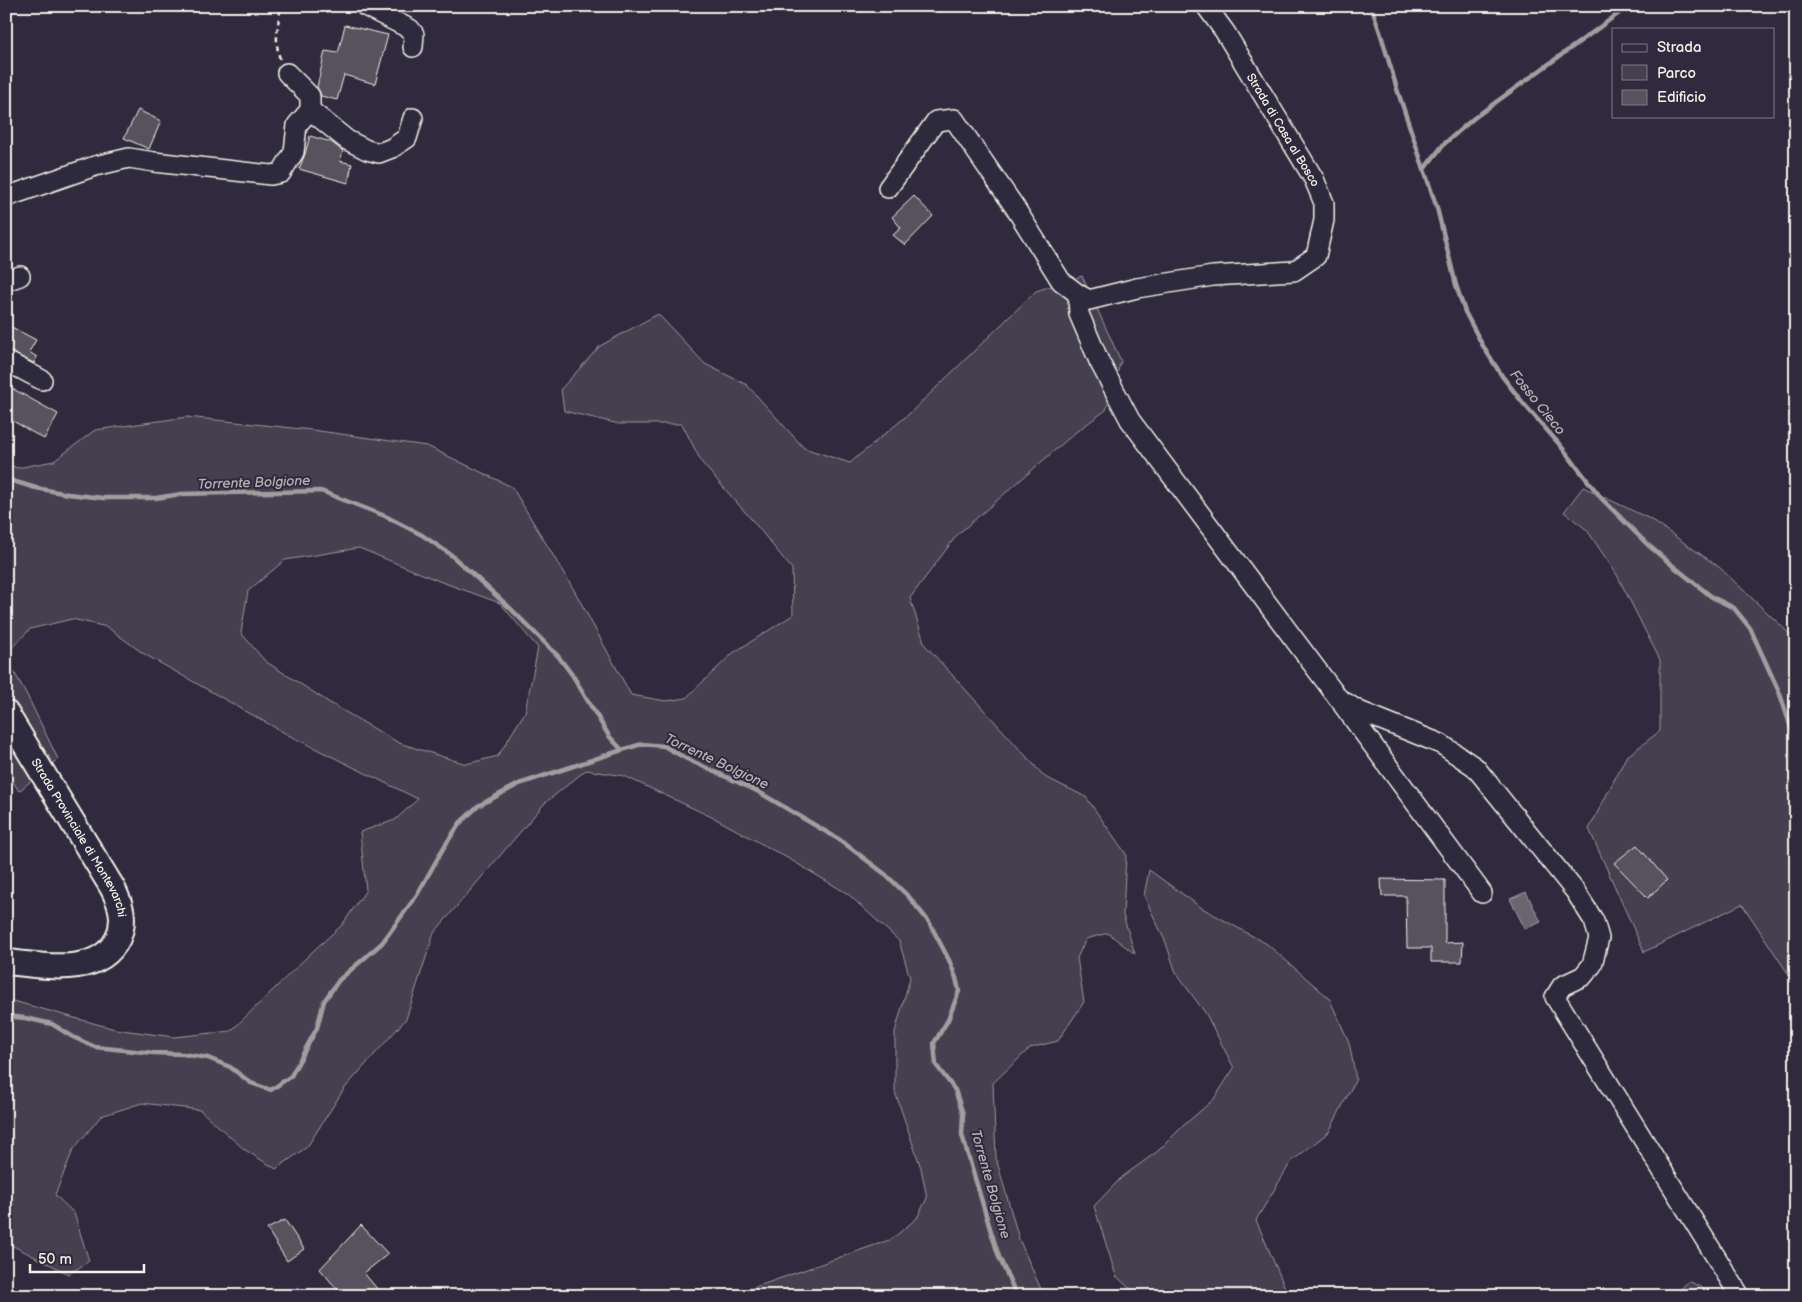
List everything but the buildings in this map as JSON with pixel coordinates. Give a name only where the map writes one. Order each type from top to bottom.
[{"type":"main road","name":"Strada Provinciale di Montevarchi","points":[[6,714],[112,887],[119,902],[122,917],[120,934],[114,944],[105,955],[91,962],[64,966],[6,962]]},
{"type":"street","points":[[365,6],[410,29],[414,34],[412,47]]},
{"type":"street","name":"Strada di Casa al Bosco","points":[[1078,294],[1089,300],[1137,288],[1213,276],[1294,271],[1316,256],[1324,220],[1324,203],[1314,179],[1225,32],[1206,6]]},
{"type":"street","points":[[6,197],[95,166],[129,158],[271,175],[281,173],[294,152],[297,125],[310,110],[310,96],[287,73]]},
{"type":"street","points":[[310,110],[347,140],[367,150],[379,153],[392,148],[407,138],[413,118]]},
{"type":"street","points":[[888,188],[936,121],[954,119],[1014,206],[1061,281],[1078,294],[1079,314],[1098,361],[1130,420],[1482,893]]},
{"type":"street","points":[[6,362],[42,380]]},
{"type":"street","points":[[1338,698],[1359,711],[1441,744],[1475,767],[1575,891],[1594,921],[1599,938],[1592,966],[1583,976],[1562,986],[1555,997],[1740,1296]]},
{"type":"path","points":[[281,6],[276,37],[277,49],[287,73]]},
{"type":"green space","points":[[1082,276],[1121,361],[1106,410],[1076,432],[957,535],[910,598],[925,645],[1045,777],[1086,797],[1126,854],[1123,915],[1135,954],[1108,933],[1086,939],[1077,958],[1084,1002],[1058,1041],[1030,1048],[993,1083],[996,1158],[1019,1239],[1044,1296],[730,1296],[892,1239],[917,1218],[927,1198],[921,1168],[895,1092],[895,1032],[910,978],[899,941],[848,894],[718,820],[624,776],[586,770],[545,803],[434,933],[406,1019],[344,1089],[307,1147],[276,1169],[245,1150],[200,1110],[142,1103],[101,1116],[73,1150],[55,1195],[74,1213],[89,1261],[69,1274],[11,1245],[6,1250],[6,999],[115,1029],[174,1037],[231,1031],[342,925],[366,890],[360,832],[395,820],[418,799],[290,736],[144,654],[107,627],[72,619],[30,629],[6,654],[6,463],[17,468],[54,461],[95,430],[187,417],[312,430],[427,446],[512,487],[574,590],[631,695],[666,701],[686,698],[733,653],[793,615],[792,569],[702,463],[682,424],[619,424],[564,411],[561,389],[600,346],[658,314],[705,364],[747,385],[804,448],[850,463],[910,413],[1036,291]],"holes":[[[359,548],[439,581],[500,603],[538,648],[525,712],[498,756],[466,764],[399,743],[330,703],[265,661],[241,633],[248,591],[285,560]]]},
{"type":"green space","points":[[1583,487],[1650,519],[1719,567],[1792,636],[1796,644],[1796,988],[1742,904],[1644,952],[1589,829],[1626,757],[1660,731],[1660,660],[1617,575],[1587,530],[1564,512]]},
{"type":"green space","points":[[6,658],[26,693],[58,759],[19,791],[6,771]]},
{"type":"green space","points":[[1149,870],[1202,908],[1267,944],[1329,998],[1349,1042],[1356,1079],[1329,1132],[1291,1162],[1256,1220],[1286,1290],[1303,1296],[1138,1296],[1116,1276],[1094,1206],[1122,1177],[1158,1151],[1214,1099],[1234,1068],[1206,1014],[1176,973],[1166,943],[1144,896]]},
{"type":"green space","points":[[1689,1281],[1704,1289],[1698,1296],[1673,1296]]},
{"type":"shaded area","points":[[1526,892],[1541,922],[1525,929],[1510,899]]},
{"type":"waterway","name":"Fosso Cieco","points":[[1371,6],[1437,208],[1456,285],[1465,312],[1483,346],[1502,376],[1602,499],[1648,545],[1672,565],[1712,597],[1734,608],[1750,628],[1780,694],[1796,743]]},
{"type":"waterway","points":[[1424,169],[1444,144],[1474,118],[1629,6]]},
{"type":"waterway","name":"Torrente Bolgione","points":[[6,479],[36,488],[103,498],[156,498],[181,494],[321,491],[385,516],[422,535],[450,554],[509,607],[558,656],[573,676],[609,736],[622,750]]},
{"type":"waterway","points":[[6,1016],[52,1024],[73,1037],[95,1047],[183,1054],[208,1058],[230,1067],[251,1083],[271,1090],[291,1076],[317,1028],[324,1001],[339,980],[382,943],[417,895],[460,823],[478,806],[519,784],[622,750],[642,744],[664,746],[687,759],[757,791],[840,840],[885,874],[909,897],[929,922],[949,960],[959,991],[948,1020],[934,1043],[936,1065],[955,1090],[963,1114],[962,1135],[989,1225],[999,1257],[1017,1296]]}]
